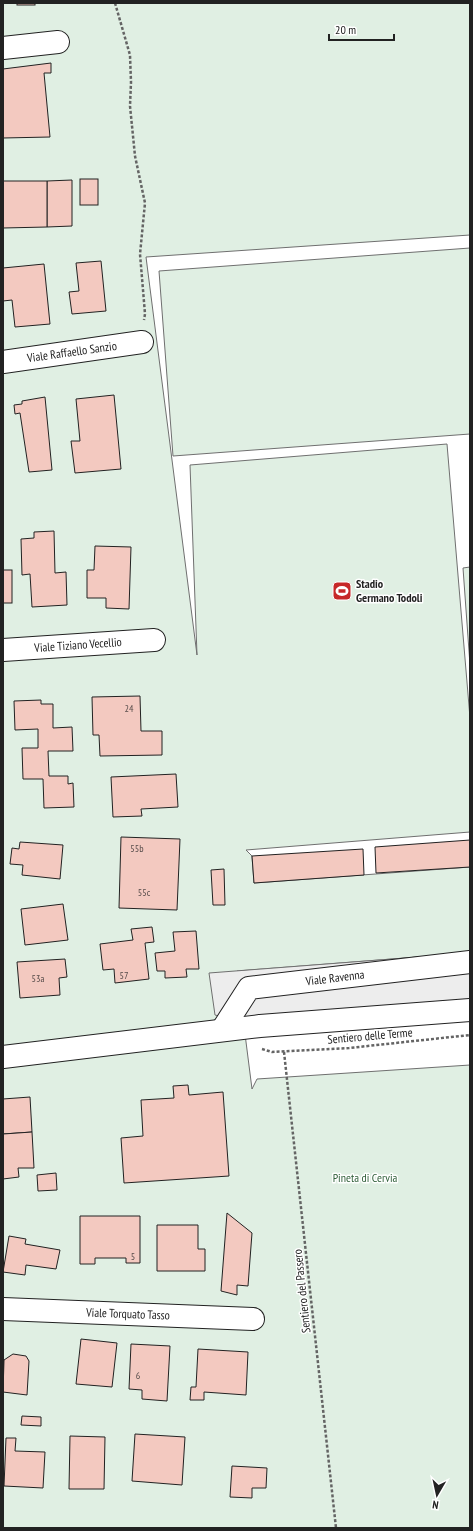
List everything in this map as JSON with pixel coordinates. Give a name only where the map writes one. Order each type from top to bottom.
[{"type":"street","points":[[3,48],[58,42]]},
{"type":"street","name":"Viale Raffaello Sanzio","points":[[3,362],[142,342]]},
{"type":"street","name":"Viale Tiziano Vecellio","points":[[3,650],[154,640]]},
{"type":"street","name":"Viale Ravenna","points":[[222,1030],[249,988],[470,962]]},
{"type":"street","points":[[3,1057],[260,1026],[470,1010]]},
{"type":"street","name":"Viale Torquato Tasso","points":[[3,1309],[253,1319]]},
{"type":"path","points":[[116,3],[130,55],[130,106],[135,156],[145,203],[140,254],[145,314],[142,342]]},
{"type":"path","name":"Sentiero delle Terme","points":[[272,1052],[349,1048],[470,1035]]},
{"type":"path","name":"Sentiero del Passero","points":[[284,1052],[336,1528]]},
{"type":"green space","name":"Pineta di Cervia","points":[[3,3],[470,3],[470,235],[146,257],[197,655],[190,465],[447,444],[470,718],[470,832],[246,850],[252,856],[254,883],[470,867],[470,953],[237,971],[252,1089],[257,1079],[470,1065],[470,1528],[3,1528]]},
{"type":"green space","points":[[470,248],[470,434],[173,456],[159,271]]},
{"type":"green space","points":[[470,567],[470,665],[463,568]]},
{"type":"shaded area","points":[[470,953],[470,1017],[260,1026],[215,1015],[209,973]]},
{"type":"building","points":[[17,3],[35,3],[35,5],[17,5]]},
{"type":"building","points":[[51,63],[51,73],[44,73],[50,137],[3,138],[3,69]]},
{"type":"building","points":[[80,179],[98,179],[98,205],[80,205]]},
{"type":"building","points":[[72,180],[72,226],[47,227],[47,181]]},
{"type":"building","points":[[3,181],[47,181],[47,227],[3,228]]},
{"type":"building","points":[[101,261],[106,311],[72,314],[69,292],[79,291],[76,263]]},
{"type":"building","points":[[44,264],[50,324],[15,327],[12,300],[3,301],[3,268]]},
{"type":"building","points":[[114,395],[121,469],[75,473],[71,441],[80,441],[76,399]]},
{"type":"building","points":[[45,397],[52,470],[29,472],[20,413],[15,414],[14,405],[22,404],[22,401]]},
{"type":"building","points":[[54,531],[55,573],[66,572],[67,605],[32,607],[30,574],[22,575],[21,539],[34,538],[34,532]]},
{"type":"building","points":[[95,546],[131,547],[129,609],[106,608],[106,598],[87,598],[87,570],[94,570]]},
{"type":"building","points":[[3,570],[12,570],[12,603],[3,603]]},
{"type":"building","points":[[140,696],[141,731],[162,731],[162,755],[100,756],[99,735],[93,735],[92,697]]},
{"type":"building","points":[[41,700],[41,704],[53,704],[53,728],[72,727],[73,751],[48,751],[49,776],[68,776],[68,784],[73,783],[74,807],[44,808],[43,779],[23,779],[22,748],[38,748],[38,729],[15,730],[14,701]]},
{"type":"building","points":[[176,774],[178,807],[141,809],[142,816],[113,817],[111,777]]},
{"type":"building","points":[[121,837],[180,839],[177,910],[119,908]]},
{"type":"building","points":[[470,840],[470,867],[376,873],[375,847]]},
{"type":"building","points":[[20,842],[63,845],[60,879],[22,875],[23,865],[10,864],[12,848],[19,849]]},
{"type":"building","points":[[363,849],[364,875],[254,883],[252,856]]},
{"type":"building","points":[[224,869],[225,905],[213,905],[211,870]]},
{"type":"building","points":[[63,904],[68,940],[25,945],[21,909]]},
{"type":"building","points":[[152,927],[154,942],[145,943],[149,979],[115,983],[114,969],[103,970],[100,944],[133,940],[131,929]]},
{"type":"building","points":[[196,931],[199,969],[186,969],[187,977],[165,978],[165,971],[157,971],[155,953],[175,951],[173,932]]},
{"type":"building","points":[[65,959],[67,977],[59,978],[60,995],[20,998],[17,962]]},
{"type":"building","points":[[188,1085],[189,1095],[223,1092],[229,1176],[124,1183],[121,1138],[143,1136],[141,1100],[174,1098],[173,1086]]},
{"type":"building","points":[[30,1097],[32,1132],[3,1134],[3,1099]]},
{"type":"building","points":[[32,1132],[34,1168],[18,1168],[19,1177],[3,1179],[3,1134]]},
{"type":"building","points":[[56,1173],[57,1190],[38,1191],[37,1175]]},
{"type":"building","points":[[227,1213],[252,1233],[248,1286],[237,1285],[237,1295],[221,1291]]},
{"type":"building","points":[[80,1216],[140,1216],[140,1263],[126,1263],[126,1258],[95,1258],[95,1264],[80,1264]]},
{"type":"building","points":[[157,1225],[198,1225],[198,1249],[205,1249],[205,1271],[157,1271]]},
{"type":"building","points":[[9,1236],[26,1239],[25,1244],[60,1250],[56,1269],[26,1265],[25,1275],[3,1272]]},
{"type":"building","points":[[81,1339],[117,1343],[112,1387],[76,1384]]},
{"type":"building","points":[[131,1344],[170,1346],[167,1401],[142,1399],[142,1390],[129,1389]]},
{"type":"building","points":[[198,1349],[248,1352],[246,1395],[204,1392],[204,1400],[190,1400],[191,1387],[196,1387]]},
{"type":"building","points":[[13,1354],[26,1356],[29,1361],[27,1395],[3,1392],[4,1360]]},
{"type":"building","points":[[22,1416],[41,1417],[41,1426],[21,1425]]},
{"type":"building","points":[[135,1434],[185,1437],[182,1485],[132,1481]]},
{"type":"building","points":[[70,1436],[105,1437],[104,1489],[69,1489]]},
{"type":"building","points":[[6,1438],[16,1438],[15,1451],[45,1452],[43,1488],[4,1486]]},
{"type":"building","points":[[232,1466],[267,1468],[266,1488],[252,1488],[252,1498],[230,1497]]},
{"type":"place","name":"Stadio Germano Todoli","points":[[342,591]]}]
